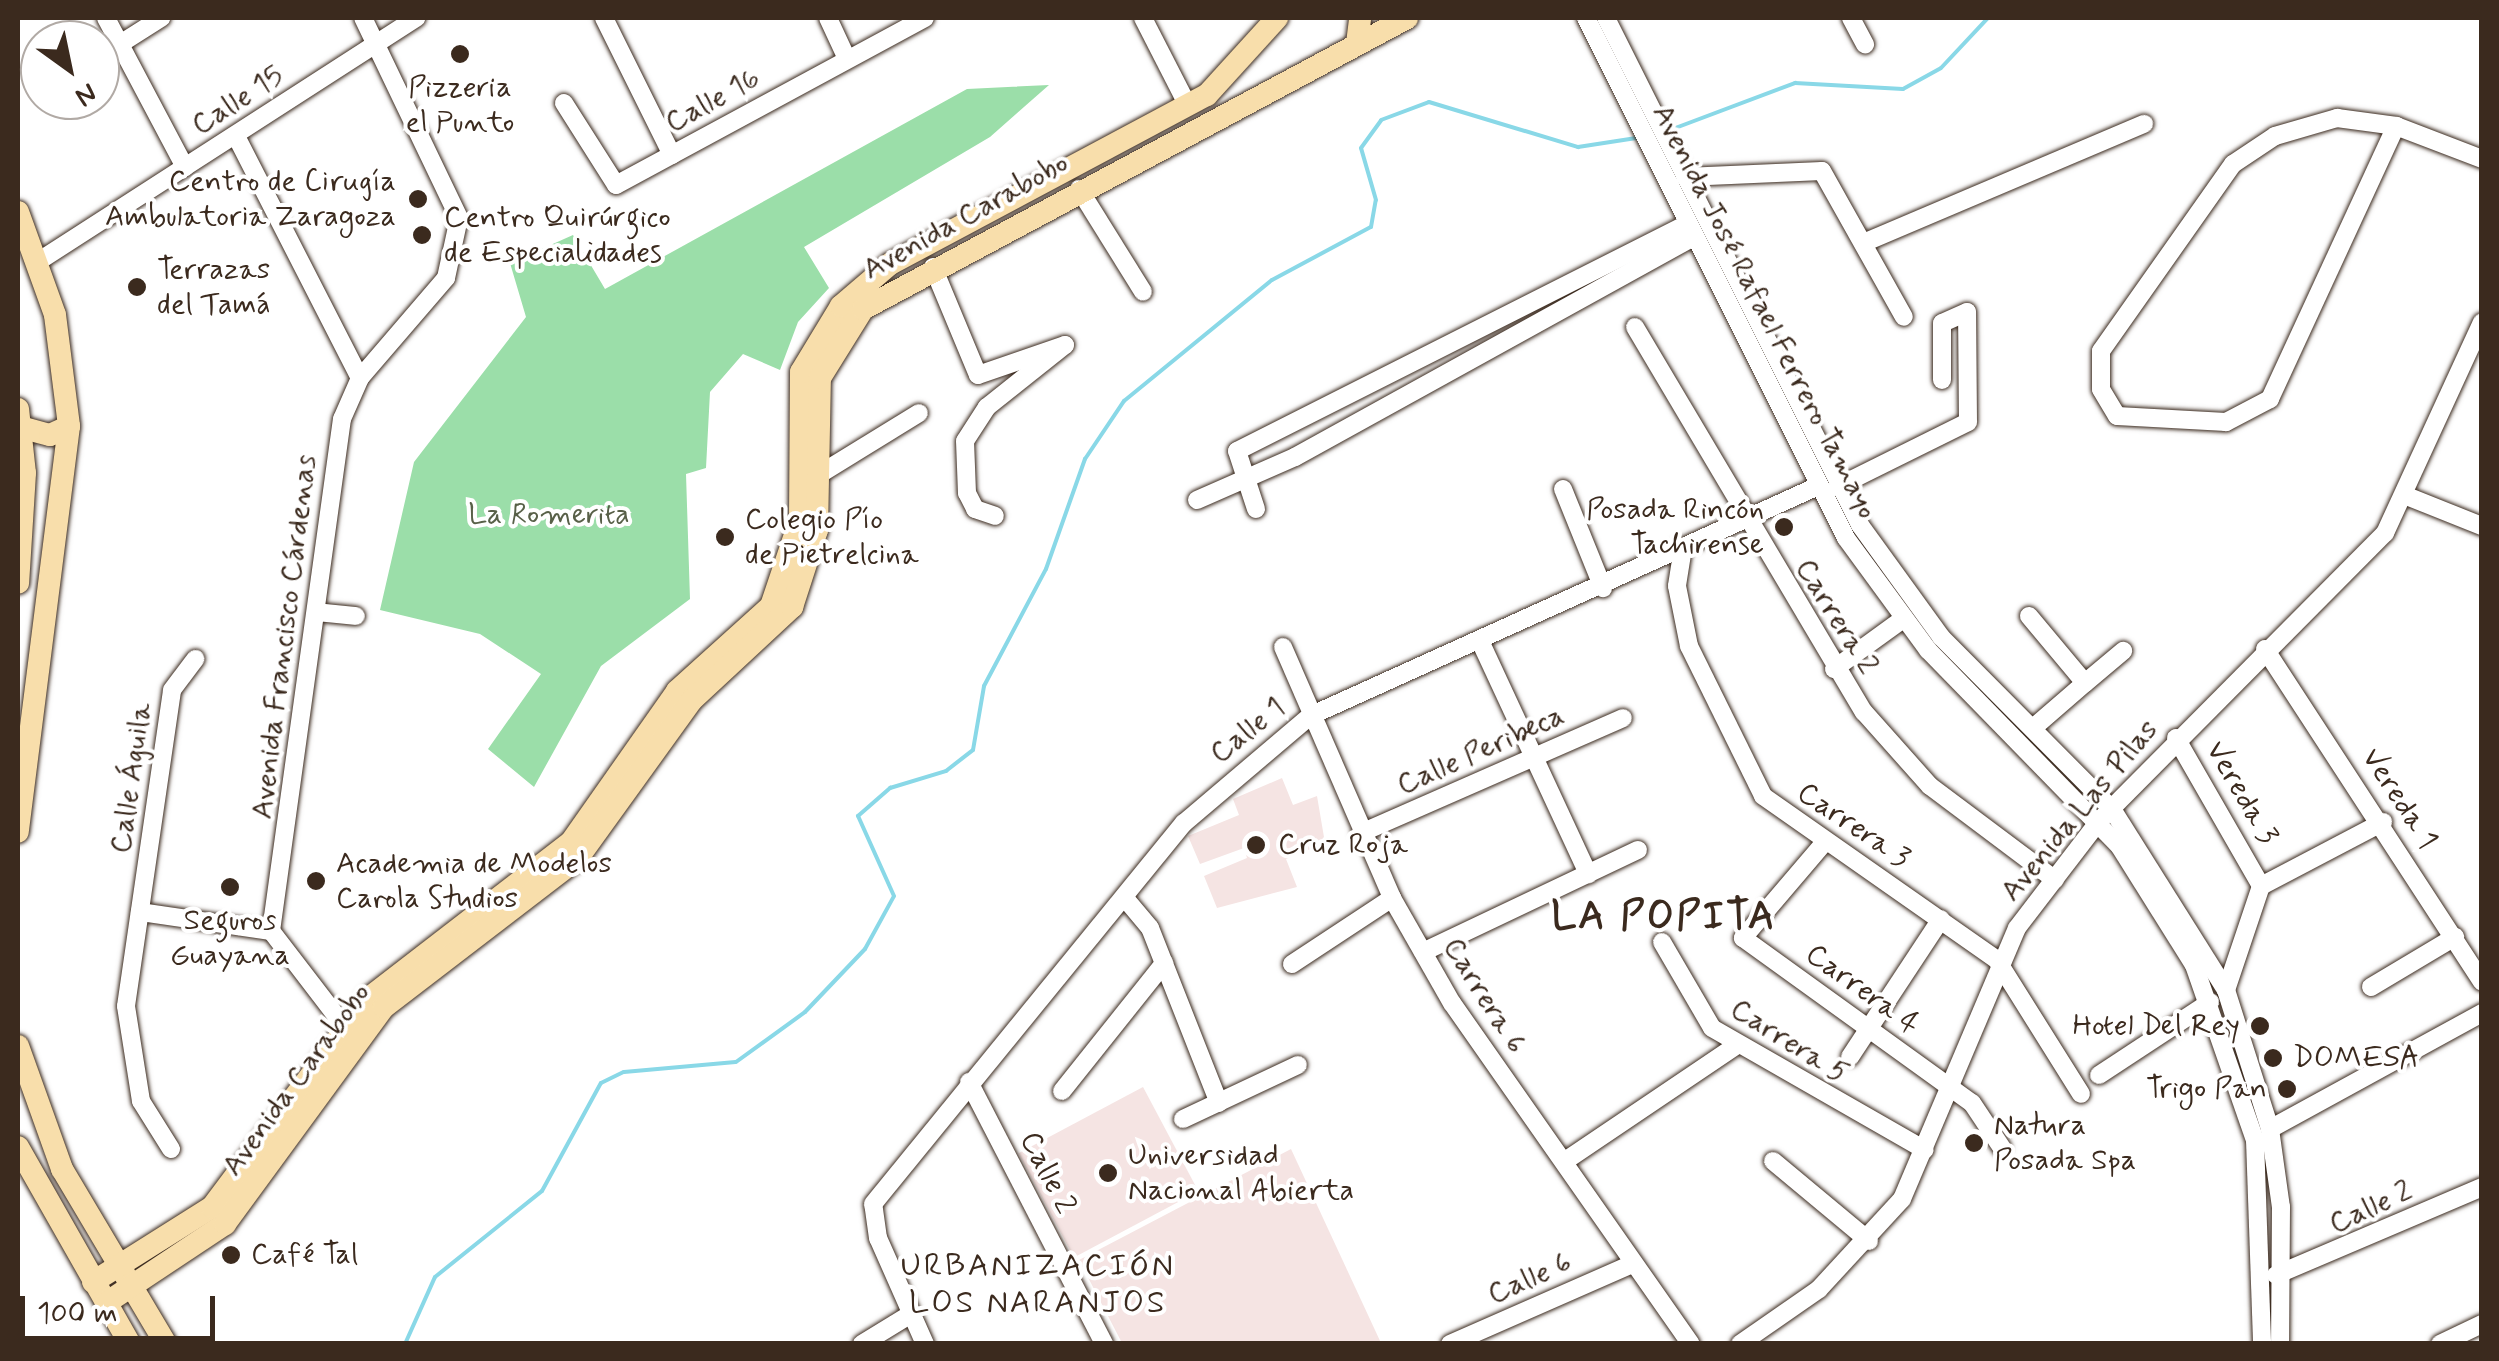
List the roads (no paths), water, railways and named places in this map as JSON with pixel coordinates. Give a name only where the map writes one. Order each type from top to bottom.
[{"type":"main road","name":"Avenida Carabobo","points":[[106,1303],[252,1195],[398,967],[571,842],[677,691],[771,606],[800,520],[801,372],[841,306],[890,264],[1188,106],[1225,80],[1277,18]]},
{"type":"main road","points":[[1357,44],[1360,18]]},
{"type":"main road","name":"Avenida Carabobo","points":[[93,1282],[212,1207],[351,1036],[410,980],[578,858],[692,700],[792,607],[817,530],[815,476],[820,378],[842,332],[888,289],[1357,44],[1391,21]]},
{"type":"main road","points":[[18,212],[40,261],[70,426],[18,818]]},
{"type":"main road","points":[[19,418],[50,435],[70,426]]},
{"type":"main road","points":[[18,583],[25,467],[19,418]]},
{"type":"main road","points":[[25,467],[48,455],[67,460]]},
{"type":"main road","points":[[18,1046],[48,1142],[166,1344]]},
{"type":"main road","points":[[18,1147],[130,1344]]},
{"type":"street","points":[[161,18],[120,44],[185,167]]},
{"type":"street","points":[[362,18],[376,44]]},
{"type":"street","name":"Calle 15","points":[[40,261],[416,18]]},
{"type":"street","points":[[604,18],[672,155]]},
{"type":"street","points":[[828,18],[847,59]]},
{"type":"street","name":"Calle 16","points":[[564,102],[608,184],[672,155],[925,18]]},
{"type":"street","points":[[1143,18],[1188,106]]},
{"type":"street","name":"Avenida José Rafael Ferrero Tamayo","points":[[1586,18],[1816,487],[1903,619],[2106,815],[2160,906],[2210,1002],[2254,1140],[2280,1344]]},
{"type":"street","name":"Avenida José Rafael Ferrero Tamayo","points":[[1606,18],[1837,488],[1929,622],[2032,728],[2106,815],[2226,990],[2270,1129],[2273,1275],[2262,1344]]},
{"type":"street","points":[[1851,18],[1865,44]]},
{"type":"street","name":"Avenida Francisco Cárdenas","points":[[271,931],[342,419],[360,378],[406,334],[446,278],[456,245],[450,189],[376,44]]},
{"type":"street","points":[[2396,126],[2270,399],[2226,422],[2117,416],[2101,389],[2101,350],[2233,164],[2307,124],[2337,118],[2396,126],[2482,159]]},
{"type":"street","points":[[1868,241],[2144,124]]},
{"type":"street","points":[[236,136],[360,378]]},
{"type":"street","points":[[1685,177],[1822,171],[1868,241],[1904,318]]},
{"type":"street","points":[[1080,189],[1143,292]]},
{"type":"street","points":[[1256,509],[1236,451],[1690,230]]},
{"type":"street","points":[[1197,500],[1295,457],[1690,230]]},
{"type":"street","points":[[933,267],[978,375],[1065,345],[987,407],[965,441],[967,493],[975,509],[995,516]]},
{"type":"street","points":[[1837,488],[1968,422],[1968,312],[1942,323],[1942,380]]},
{"type":"street","name":"Avenida Las Pilas","points":[[1740,1344],[1868,1241],[1925,1150],[1997,960],[2106,815],[2176,738],[2385,533],[2408,497],[2482,322]]},
{"type":"street","name":"Carrera 2","points":[[1635,327],[1745,524],[1834,669],[1930,786],[2055,880]]},
{"type":"street","points":[[815,476],[919,413]]},
{"type":"street","points":[[1284,430],[1295,457]]},
{"type":"street","name":"Calle 1","points":[[912,1314],[870,1218],[969,1082],[1184,823],[1310,716],[1682,554],[1816,487]]},
{"type":"street","points":[[1562,489],[1603,588]]},
{"type":"street","points":[[2408,497],[2482,526]]},
{"type":"street","name":"Carrera 3","points":[[1682,554],[1680,612],[1704,682],[1763,796],[1997,960],[2081,1094]]},
{"type":"street","points":[[316,612],[356,616]]},
{"type":"street","points":[[2029,616],[2085,683]]},
{"type":"street","points":[[1834,669],[1903,619]]},
{"type":"street","points":[[1481,643],[1588,874]]},
{"type":"street","name":"Carrera 6","points":[[1283,647],[1361,833],[1422,952],[1632,1264],[1692,1344]]},
{"type":"street","name":"Vereda 1","points":[[2265,649],[2383,822],[2482,982]]},
{"type":"street","points":[[2032,728],[2123,651]]},
{"type":"street","name":"Calle Águila","points":[[171,1149],[154,1130],[128,1056],[140,912],[172,690],[195,660]]},
{"type":"street","name":"Calle Peribeca","points":[[1361,833],[1623,718]]},
{"type":"street","name":"Vereda 3","points":[[2176,738],[2261,886],[2226,990]]},
{"type":"street","points":[[2261,886],[2383,822]]},
{"type":"street","name":"Carrera 4","points":[[1824,842],[1743,938],[1972,1103],[2002,1148]]},
{"type":"street","points":[[1422,952],[1638,850]]},
{"type":"street","points":[[1124,897],[1164,964],[1219,1103]]},
{"type":"street","points":[[1292,964],[1392,898]]},
{"type":"street","points":[[140,912],[271,931],[351,1036]]},
{"type":"street","points":[[1850,1057],[1941,919]]},
{"type":"street","points":[[2371,988],[2455,938]]},
{"type":"street","name":"Carrera 5","points":[[1662,942],[1695,1009],[1736,1045],[1925,1150]]},
{"type":"street","points":[[1062,1091],[1164,964]]},
{"type":"street","points":[[2099,1075],[2210,1002]]},
{"type":"street","points":[[2270,1129],[2482,1013]]},
{"type":"street","points":[[1565,1161],[1736,1045]]},
{"type":"street","points":[[1183,1119],[1298,1065]]},
{"type":"street","name":"Calle 2","points":[[969,1082],[1104,1344]]},
{"type":"street","points":[[1773,1161],[1868,1241]]},
{"type":"street","name":"Calle 2","points":[[2273,1275],[2482,1187]]},
{"type":"street","name":"Calle 6","points":[[1453,1343],[1632,1264]]},
{"type":"street","points":[[862,1344],[912,1314],[925,1344]]},
{"type":"street","points":[[2440,1344],[2482,1324]]},
{"type":"waterway","points":[[1670,130],[1795,83],[1903,89],[1941,68],[1988,18]]},
{"type":"waterway","points":[[405,1344],[435,1277],[542,1191],[601,1083],[624,1072],[736,1062],[805,1012],[865,949],[894,896],[858,816],[890,788],[946,771],[973,750],[984,686],[1046,569],[1085,459],[1124,401],[1272,280],[1371,227],[1376,200],[1361,148],[1381,120],[1429,102],[1578,147],[1636,138]]},
{"type":"place","name":"Pizzeria el Punto","points":[[460,54]]},
{"type":"place","name":"Centro de Cirugía Ambulatoria Zaragoza","points":[[418,199]]},
{"type":"place","name":"Centro Quirúrgico de Especialidades","points":[[422,235]]},
{"type":"place","name":"Terrazas del Tamá","points":[[137,287]]},
{"type":"place","name":"Posada Rincón Tachirense","points":[[1784,527]]},
{"type":"place","name":"Colegio Pío de Pietrelcina","points":[[725,537]]},
{"type":"place","name":"Cruz Roja","points":[[1256,845]]},
{"type":"place","name":"Academia de Modelos Carola Studios","points":[[316,881]]},
{"type":"place","name":"Seguros Guayana","points":[[230,887]]},
{"type":"place","name":"Hotel Del Rey","points":[[2260,1026]]},
{"type":"place","name":"DOMESA","points":[[2273,1058]]},
{"type":"place","name":"Trigo Pan","points":[[2287,1089]]},
{"type":"place","name":"Natura Posada Spa","points":[[1974,1143]]},
{"type":"place","name":"Universidad Nacional Abierta","points":[[1108,1173]]},
{"type":"place","name":"Café Tal","points":[[231,1255]]},
{"type":"district","name":"LA POPITA","points":[[1664,917]]},
{"type":"district","name":"URBANIZACIÓN LOS NARANJOS","points":[[1038,1286]]},
{"type":"park label","name":"La Romerita","points":[[549,515]]}]
